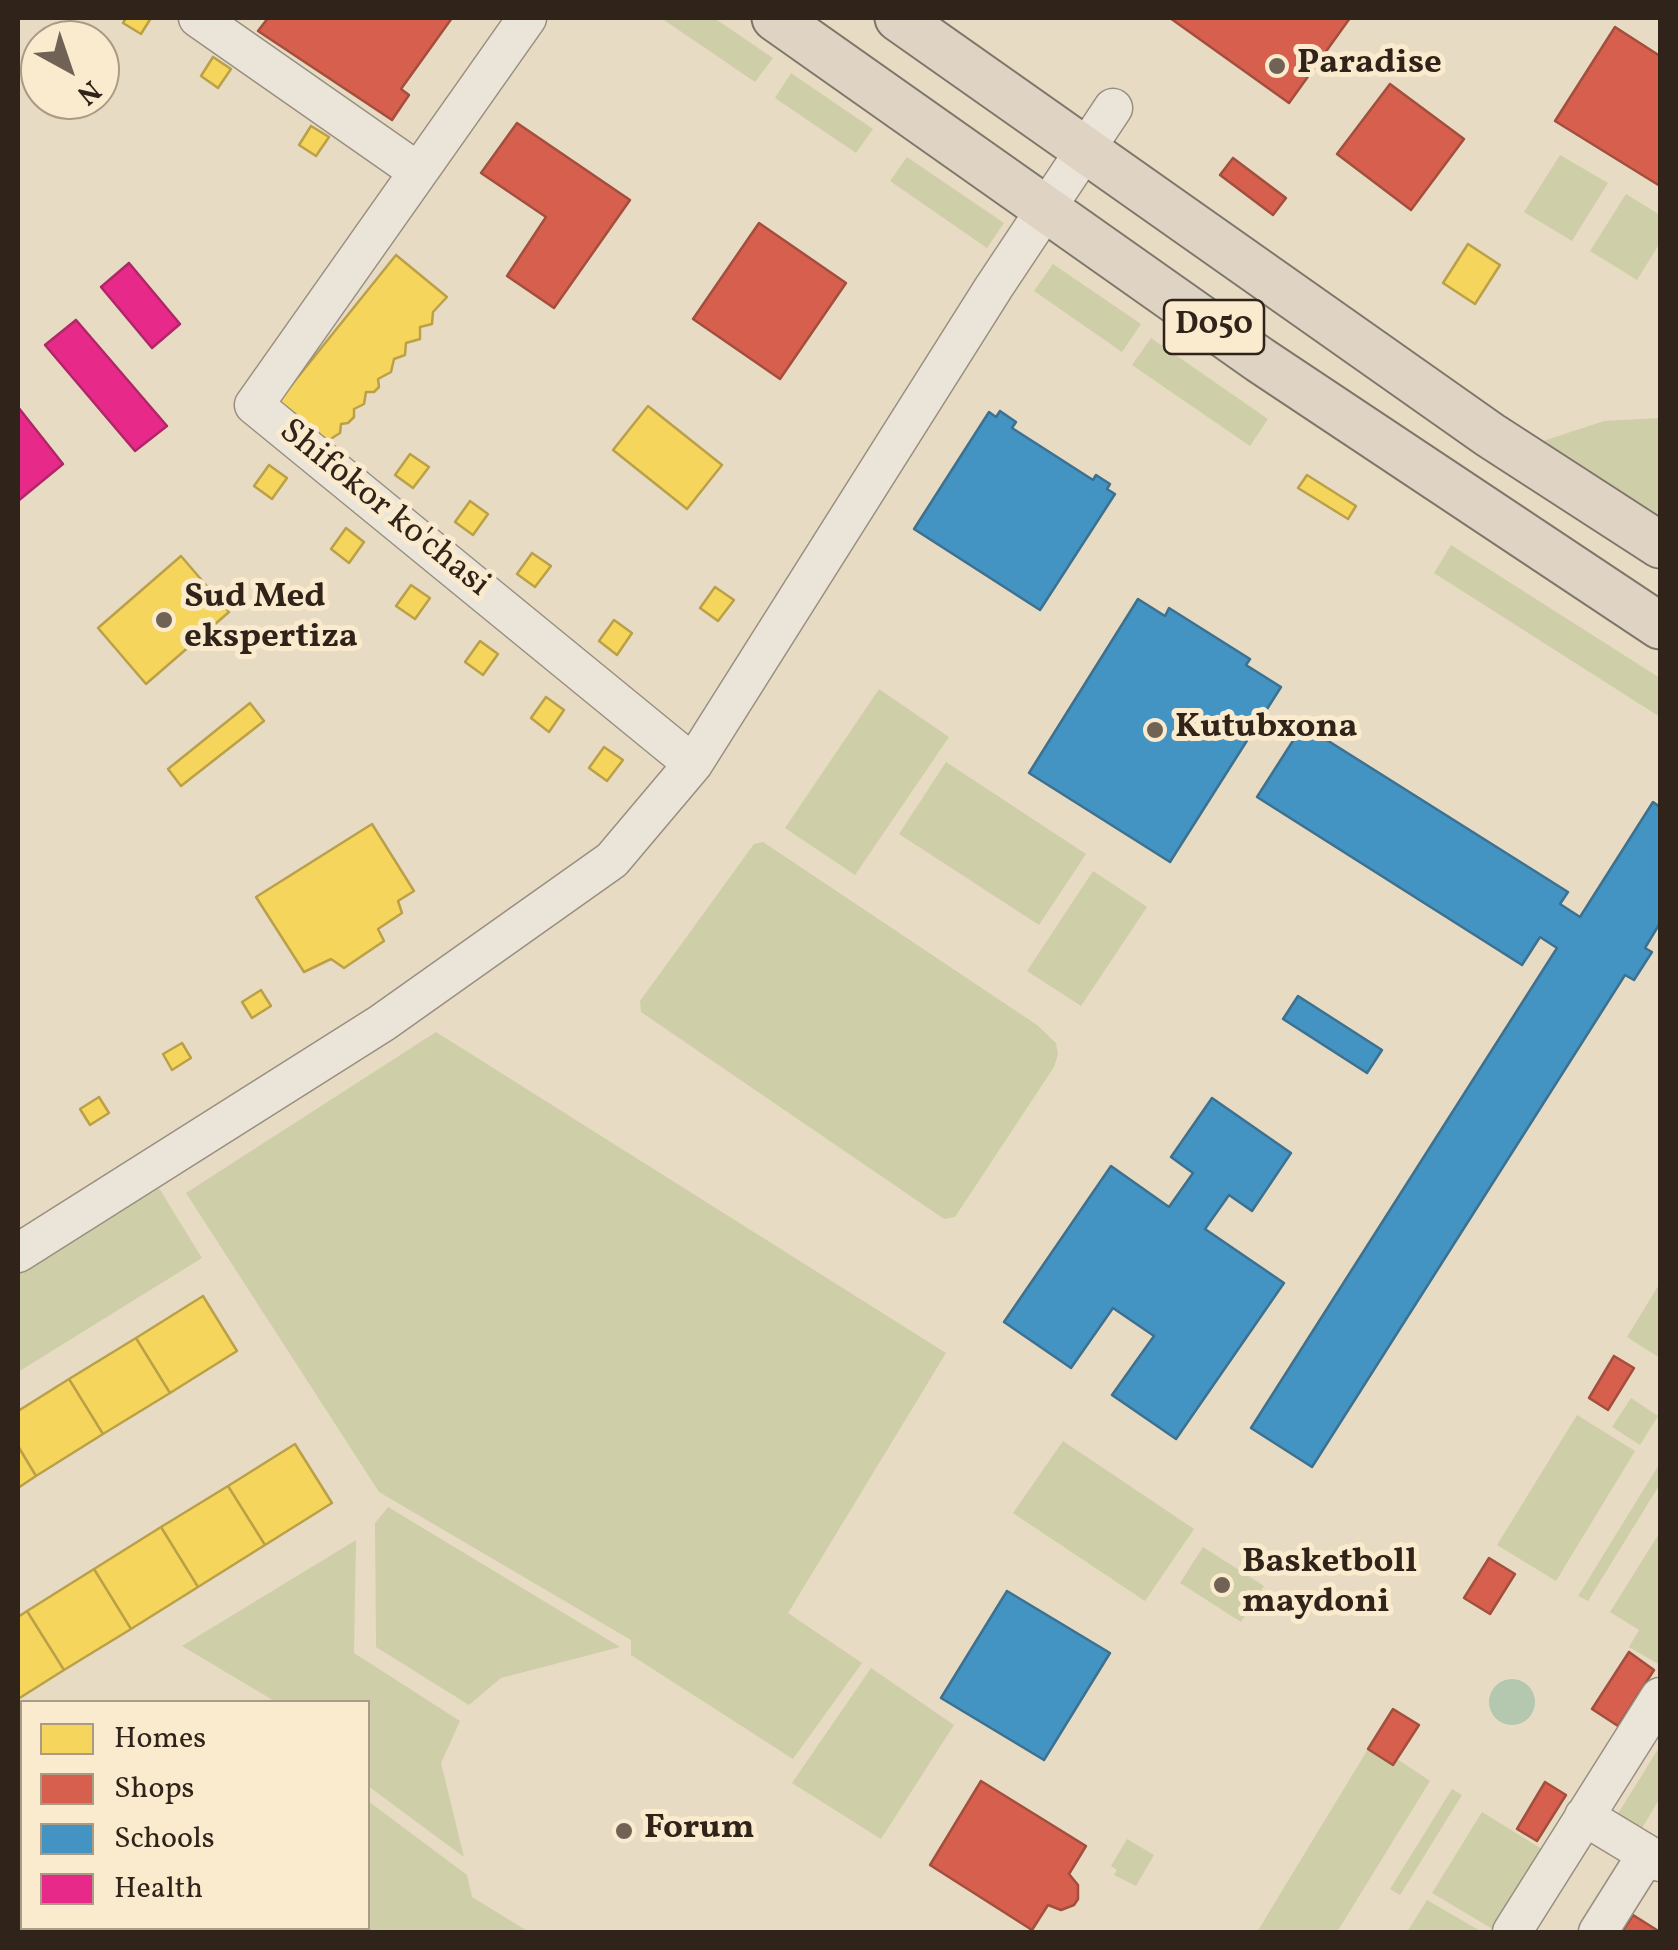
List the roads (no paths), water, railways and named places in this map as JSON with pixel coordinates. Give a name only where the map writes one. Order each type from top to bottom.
[{"type":"main road","name":"D050","points":[[775,18],[1260,360],[1660,626]]},
{"type":"main road","points":[[784,18],[798,23],[814,18]]},
{"type":"main road","name":"D050","points":[[898,18],[1490,435],[1660,545]]},
{"type":"street","points":[[198,18],[417,171]]},
{"type":"street","name":"Shifokor ko'chasi","points":[[527,18],[254,405],[693,764]]},
{"type":"street","points":[[18,1253],[382,1023],[612,860],[693,764],[1046,208],[1114,108]]},
{"type":"street","points":[[1512,1932],[1660,1697]]},
{"type":"street","points":[[1584,1816],[1654,1858],[1598,1932]]},
{"type":"place","name":"Paradise","points":[[1277,66]]},
{"type":"place","name":"Sud Med ekspertiza","points":[[164,620]]},
{"type":"place","name":"Kutubxona","points":[[1155,730]]},
{"type":"place","name":"Basketboll maydoni","points":[[1222,1585]]},
{"type":"place","name":"Forum","points":[[624,1831]]}]
